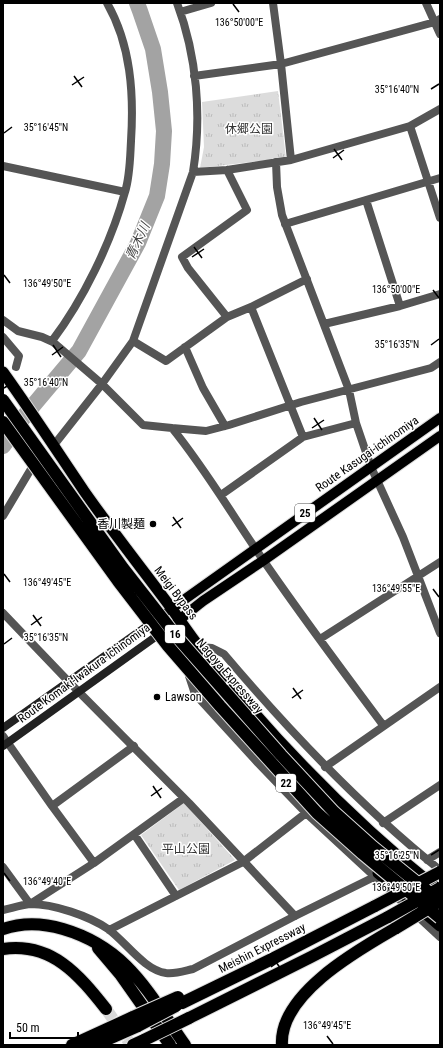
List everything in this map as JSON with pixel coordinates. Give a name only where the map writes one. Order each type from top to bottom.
[{"type":"highway","name":"Meigi Bypass","points":[[3,372],[51,440],[84,491],[179,620],[261,720],[302,764],[374,834],[410,867],[440,890]]},
{"type":"highway","name":"Nagoya Expressway","points":[[3,400],[123,568],[177,638],[286,761],[334,812],[373,847],[440,901]]},
{"type":"highway","name":"16","points":[[3,422],[159,634],[220,706],[317,813],[363,854],[440,918]]},
{"type":"highway","name":"22","points":[[3,428],[29,465],[88,542],[147,625],[189,676],[260,756],[331,832],[388,883],[440,926]]},
{"type":"highway","name":"Meishin Expressway","points":[[95,1045],[135,1021],[304,943],[440,871]]},
{"type":"highway","points":[[139,1042],[311,957],[440,890]]},
{"type":"highway","points":[[282,1045],[281,1040],[287,1020],[298,1002],[313,986],[340,962],[440,901]]},
{"type":"highway","points":[[3,929],[34,923],[55,927],[71,931],[111,951],[128,967],[146,989],[185,1045]]},
{"type":"highway","points":[[91,940],[120,974],[170,1045]]},
{"type":"highway","points":[[3,949],[15,947],[35,950],[58,959],[74,971],[106,1009]]},
{"type":"highway","points":[[72,1045],[135,1021]]},
{"type":"main road","name":"Route Kasugai-ichinomiya","points":[[172,609],[440,418]]},
{"type":"main road","name":"25","points":[[179,620],[202,601],[264,560],[440,436]]},
{"type":"main road","name":"Route Komaki-Iwakura-Ichinomiya","points":[[3,728],[147,625],[172,609]]},
{"type":"main road","name":"Route Komaki-Iwakura-Ichinomiya","points":[[5,741],[80,691],[179,620]]},
{"type":"street","points":[[52,342],[63,327],[87,285],[113,230],[130,171],[132,128],[131,81],[119,29],[107,3]]},
{"type":"street","points":[[51,440],[102,384],[133,341],[193,172],[197,146],[197,104],[189,41],[177,3]]},
{"type":"street","points":[[180,12],[211,3]]},
{"type":"street","points":[[273,3],[281,64],[290,160]]},
{"type":"street","points":[[426,3],[437,21],[440,34]]},
{"type":"street","points":[[194,76],[281,64],[437,21]]},
{"type":"street","points":[[193,172],[227,170],[290,160],[410,126],[440,109]]},
{"type":"street","points":[[410,126],[440,218]]},
{"type":"street","points":[[276,162],[277,187],[285,224],[349,390],[356,423],[371,466],[403,537],[440,633]]},
{"type":"street","points":[[3,166],[125,192]]},
{"type":"street","points":[[227,170],[247,210],[182,257],[188,268],[227,317]]},
{"type":"street","points":[[285,224],[440,178]]},
{"type":"street","points":[[366,200],[400,306]]},
{"type":"street","points":[[133,341],[166,362],[227,317],[251,308],[307,279]]},
{"type":"street","points":[[324,324],[400,306],[440,294]]},
{"type":"street","points":[[251,308],[303,437]]},
{"type":"street","points":[[3,320],[18,331],[42,337],[52,342],[102,384],[143,425],[172,428],[206,431],[290,406],[431,368],[440,362]]},
{"type":"street","points":[[3,337],[19,356],[16,367]]},
{"type":"street","points":[[185,347],[203,388],[225,426]]},
{"type":"street","points":[[220,495],[303,437],[356,423]]},
{"type":"street","points":[[172,428],[320,639],[384,725]]},
{"type":"street","points":[[3,516],[29,465]]},
{"type":"street","points":[[320,639],[440,562]]},
{"type":"street","points":[[3,614],[68,682],[80,691],[134,746],[295,916]]},
{"type":"street","points":[[200,647],[219,650],[224,654],[281,721],[325,767],[383,823],[440,871]]},
{"type":"street","points":[[189,676],[195,694],[306,813],[440,937]]},
{"type":"street","points":[[325,767],[440,687]]},
{"type":"street","points":[[5,741],[94,863]]},
{"type":"street","points":[[52,806],[134,746]]},
{"type":"street","points":[[383,823],[440,785]]},
{"type":"street","points":[[3,910],[30,904],[94,863],[184,798]]},
{"type":"street","points":[[109,930],[243,862],[306,813]]},
{"type":"street","points":[[134,834],[176,896]]},
{"type":"street","points":[[427,860],[440,852]]},
{"type":"street","points":[[3,867],[30,904],[85,916],[109,930],[147,964],[156,970],[166,973],[193,969],[374,877]]},
{"type":"green space","name":"休郷公園","points":[[278,91],[286,158],[200,168],[204,147],[202,102]]},
{"type":"green space","name":"平山公園","points":[[184,803],[235,860],[179,890],[141,835]]},
{"type":"waterway","name":"青木川","points":[[3,446],[26,414],[79,351],[138,243],[157,196],[162,164],[164,131],[160,92],[153,49],[137,3]]},
{"type":"tunnel","points":[[106,1009],[131,1045]]},
{"type":"place","name":"香川製麺","points":[[153,524]]},
{"type":"place","name":"Lawson","points":[[157,697]]}]
